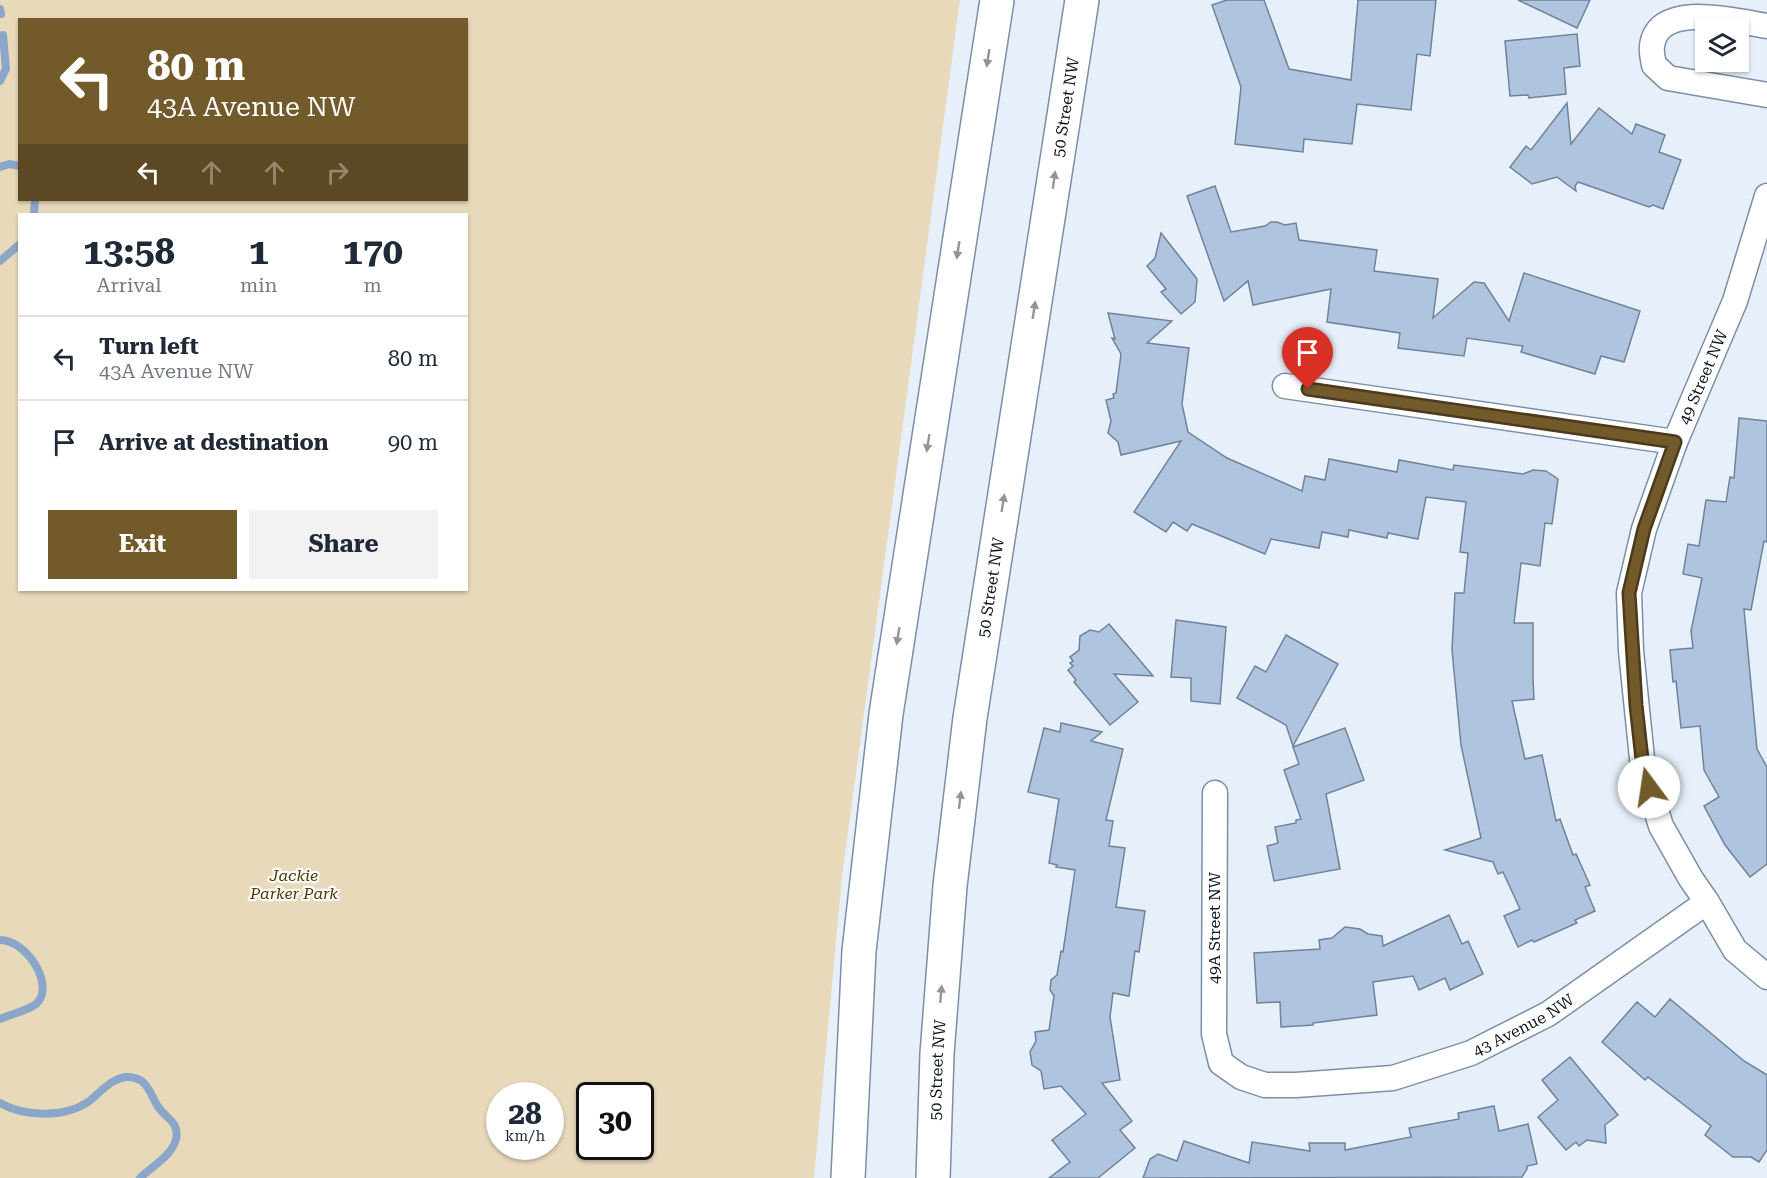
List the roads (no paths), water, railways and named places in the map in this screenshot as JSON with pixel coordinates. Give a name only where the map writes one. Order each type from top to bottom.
[{"type":"main road","points":[[848,1178],[859,951],[886,714],[997,0]]},
{"type":"main road","name":"50 Street NW","points":[[933,1178],[937,1054],[950,886],[970,718],[1082,0]]},
{"type":"street","points":[[1767,26],[1691,14],[1670,20],[1658,30],[1652,46],[1654,65],[1668,78],[1767,95]]},
{"type":"street","name":"49 Street NW","points":[[1707,902],[1691,879],[1661,825],[1643,768],[1631,651],[1629,593],[1644,529],[1675,442],[1735,301],[1767,196]]},
{"type":"street","points":[[1285,386],[1675,442]]},
{"type":"street","name":"49A Street NW","points":[[1215,794],[1214,1034],[1221,1062]]},
{"type":"street","points":[[1707,902],[1735,950],[1767,977]]},
{"type":"street","name":"43 Avenue NW","points":[[1221,1062],[1241,1077],[1249,1080],[1264,1084],[1296,1085],[1394,1078],[1471,1053],[1548,1014],[1707,902]]},
{"type":"waterway","points":[[0,9],[1,14]]},
{"type":"waterway","points":[[0,81],[6,69],[3,35]]},
{"type":"waterway","points":[[0,167],[9,164],[18,166]]},
{"type":"waterway","points":[[34,213],[35,201]]},
{"type":"waterway","points":[[0,261],[18,246]]},
{"type":"waterway","points":[[0,940],[20,947],[29,956],[36,965],[43,986],[36,1004],[24,1011],[0,1019]]},
{"type":"waterway","points":[[0,1103],[32,1113],[68,1111],[88,1102],[110,1083],[120,1078],[138,1079],[146,1085],[160,1109],[174,1124],[177,1133],[170,1151],[140,1178]]},
{"type":"park label","name":"Jackie Parker Park","points":[[294,884]]}]
